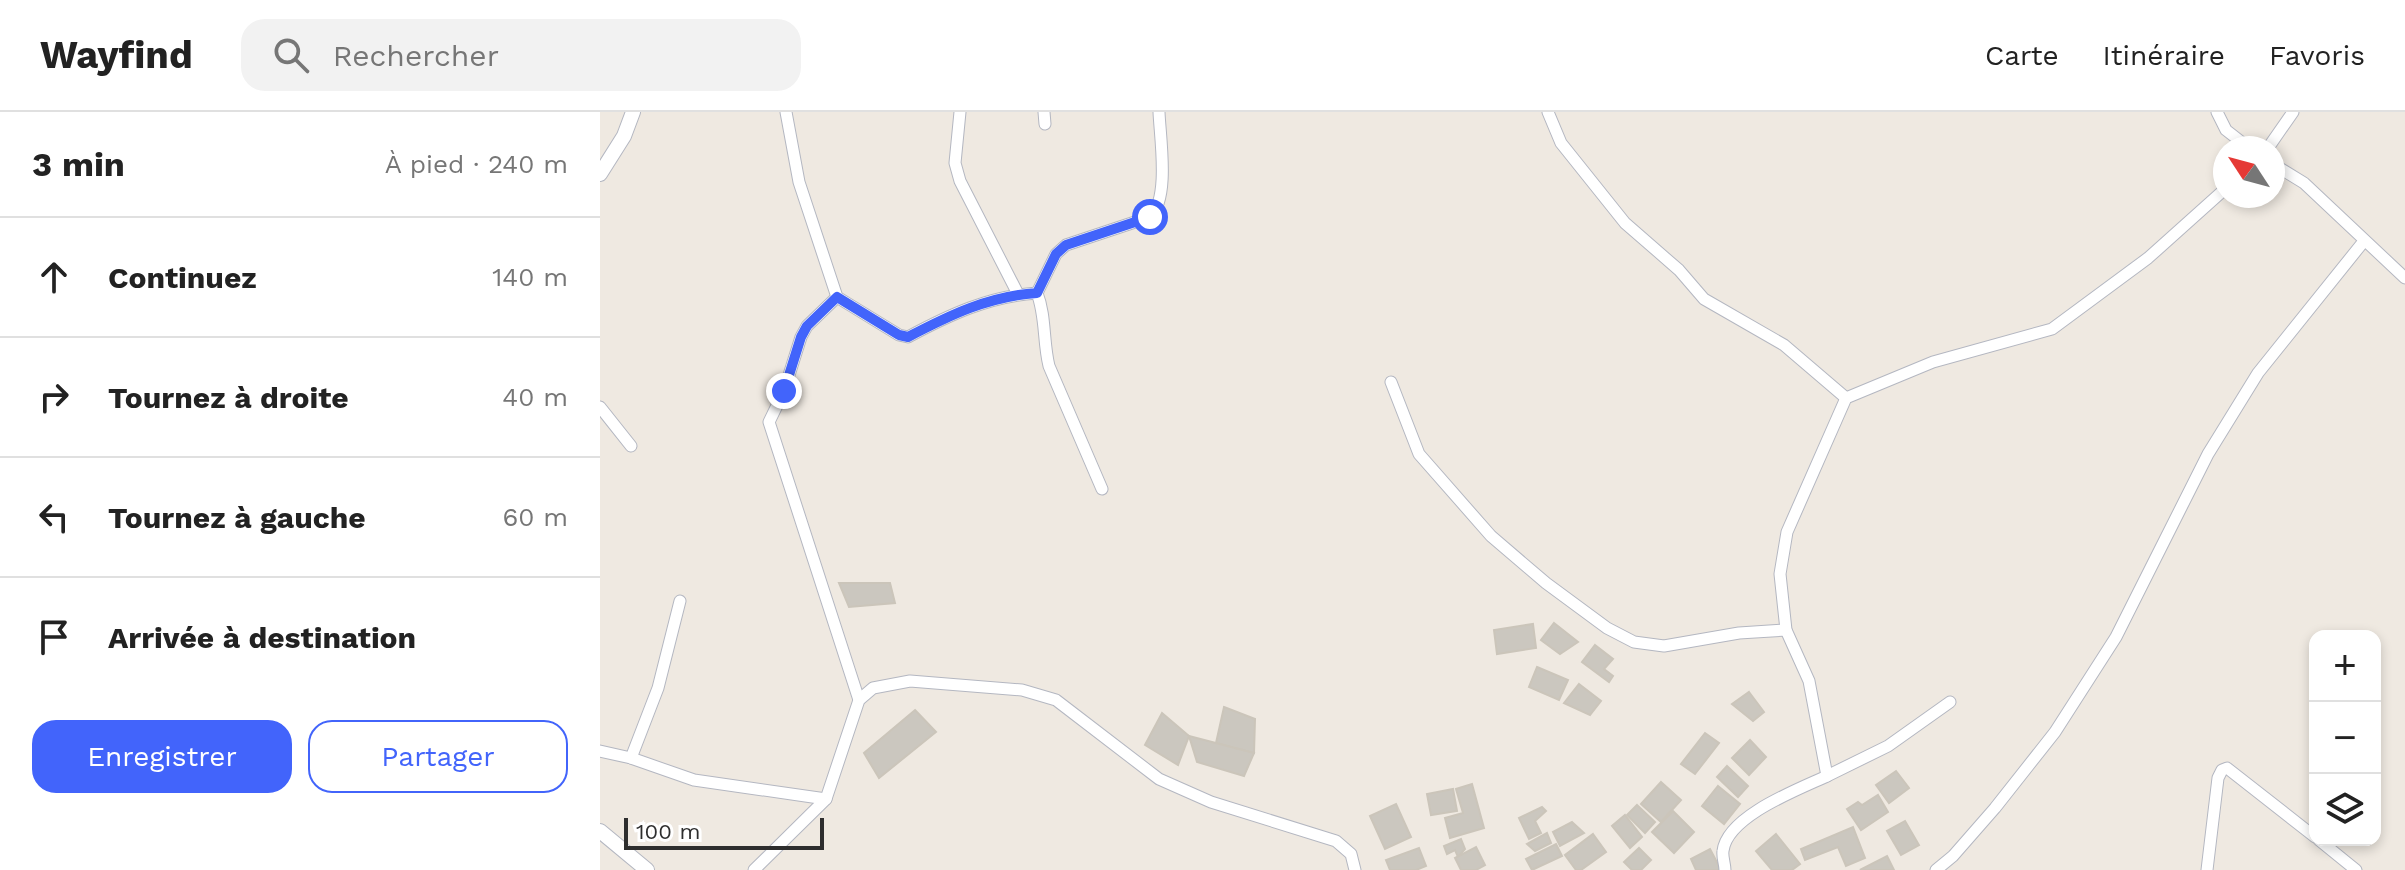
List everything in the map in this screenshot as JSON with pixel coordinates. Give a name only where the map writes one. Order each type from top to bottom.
[{"type":"street","points":[[600,174],[624,136],[633,112]]},
{"type":"street","points":[[786,112],[799,182],[837,297],[899,335],[908,337],[974,305],[1018,294],[1037,293]]},
{"type":"street","points":[[960,112],[955,163],[960,181],[1018,294]]},
{"type":"street","points":[[1102,489],[1049,366],[1037,293],[1056,254],[1066,245],[1150,217],[1158,210],[1161,195],[1159,112]]},
{"type":"street","points":[[1548,112],[1561,143],[1625,223],[1679,270],[1704,299],[1784,345],[1846,398]]},
{"type":"street","points":[[2217,112],[2226,130],[2234,136]]},
{"type":"street","points":[[2276,136],[2293,112]]},
{"type":"street","points":[[2285,171],[2304,183],[2405,278]]},
{"type":"street","points":[[1827,776],[1809,681],[1786,630],[1780,574],[1787,532],[1846,398],[1933,362],[2052,329],[2148,258],[2213,200]]},
{"type":"street","points":[[1936,870],[1953,856],[1995,808],[2055,732],[2116,637],[2208,454],[2258,373],[2364,241]]},
{"type":"street","points":[[837,297],[807,326],[801,337],[769,422],[859,700]]},
{"type":"street","points":[[1391,382],[1419,454],[1491,536],[1546,583],[1607,628],[1634,642],[1664,646],[1739,633],[1786,630]]},
{"type":"street","points":[[600,407],[631,446]]},
{"type":"street","points":[[631,758],[658,688],[680,601]]},
{"type":"street","points":[[754,870],[826,799],[859,700],[873,688],[910,681],[1022,690],[1056,700],[1159,779],[1191,795],[1336,841],[1351,854],[1355,870]]},
{"type":"street","points":[[1725,870],[1723,850],[1731,833],[1766,803],[1888,746],[1950,702]]},
{"type":"street","points":[[600,751],[631,758],[694,780],[826,799]]},
{"type":"street","points":[[2207,870],[2218,778],[2227,768],[2309,832]]},
{"type":"street","points":[[600,831],[647,870]]},
{"type":"street","points":[[2327,846],[2356,870]]},
{"type":"building","points":[[839,583],[890,583],[895,603],[849,607]]},
{"type":"building","points":[[1554,623],[1578,642],[1560,654],[1541,640]]},
{"type":"building","points":[[1533,624],[1536,648],[1497,654],[1494,630]]},
{"type":"building","points":[[1595,645],[1613,659],[1604,669],[1613,676],[1609,682],[1582,662]]},
{"type":"building","points":[[1537,667],[1568,680],[1559,700],[1529,687]]},
{"type":"building","points":[[1579,684],[1601,701],[1590,715],[1564,703]]},
{"type":"building","points":[[1749,692],[1764,712],[1753,721],[1732,704]]},
{"type":"building","points":[[1224,707],[1255,719],[1254,753],[1216,743]]},
{"type":"building","points":[[915,710],[936,732],[879,778],[864,753]]},
{"type":"building","points":[[1162,713],[1189,736],[1178,765],[1145,745]]},
{"type":"building","points":[[1705,733],[1719,743],[1695,774],[1681,764]]},
{"type":"building","points":[[1189,736],[1254,753],[1244,776],[1197,762]]},
{"type":"building","points":[[1750,740],[1766,757],[1749,775],[1732,758]]},
{"type":"building","points":[[1727,766],[1748,786],[1738,797],[1717,777]]},
{"type":"building","points":[[1896,771],[1909,788],[1889,803],[1876,785]]},
{"type":"building","points":[[1661,782],[1681,800],[1661,822],[1641,804]]},
{"type":"building","points":[[1472,784],[1484,828],[1450,838],[1445,818],[1463,813],[1456,789]]},
{"type":"building","points":[[1718,786],[1740,804],[1724,824],[1702,806]]},
{"type":"building","points":[[1453,789],[1457,811],[1431,815],[1427,794]]},
{"type":"building","points":[[1878,795],[1888,812],[1861,830],[1847,809],[1858,802],[1862,805]]},
{"type":"building","points":[[1396,804],[1411,837],[1385,849],[1370,816]]},
{"type":"building","points":[[1637,805],[1655,822],[1645,833],[1627,815]]},
{"type":"building","points":[[1542,807],[1546,811],[1535,821],[1541,833],[1529,839],[1519,818]]},
{"type":"building","points":[[1673,811],[1694,832],[1674,853],[1652,832]]},
{"type":"building","points":[[1625,815],[1642,837],[1630,848],[1612,826]]},
{"type":"building","points":[[1905,821],[1919,845],[1901,855],[1887,831]]},
{"type":"building","points":[[1572,822],[1584,833],[1560,846],[1553,832]]},
{"type":"building","points":[[1853,827],[1865,858],[1846,866],[1838,847],[1805,860],[1801,849]]},
{"type":"building","points":[[1547,833],[1551,843],[1535,851],[1527,844]]},
{"type":"building","points":[[1593,834],[1606,852],[1581,870],[1576,870],[1565,855]]},
{"type":"building","points":[[1776,834],[1800,864],[1792,870],[1772,870],[1756,851]]},
{"type":"building","points":[[1461,839],[1465,849],[1458,857],[1455,850],[1447,854],[1444,846]]},
{"type":"building","points":[[1556,844],[1562,856],[1532,870],[1526,859]]},
{"type":"building","points":[[1476,847],[1485,865],[1476,870],[1461,870],[1455,858]]},
{"type":"building","points":[[1419,848],[1426,866],[1416,870],[1390,870],[1386,860]]},
{"type":"building","points":[[1639,848],[1651,860],[1641,870],[1632,870],[1624,862]]},
{"type":"building","points":[[1710,849],[1721,870],[1696,870],[1691,859]]},
{"type":"building","points":[[1887,856],[1894,870],[1860,870]]},
{"type":"route","points":[[784,391],[807,326],[837,297],[899,335],[908,337],[974,305],[1018,294],[1037,293],[1056,254],[1066,245],[1150,217]]}]
